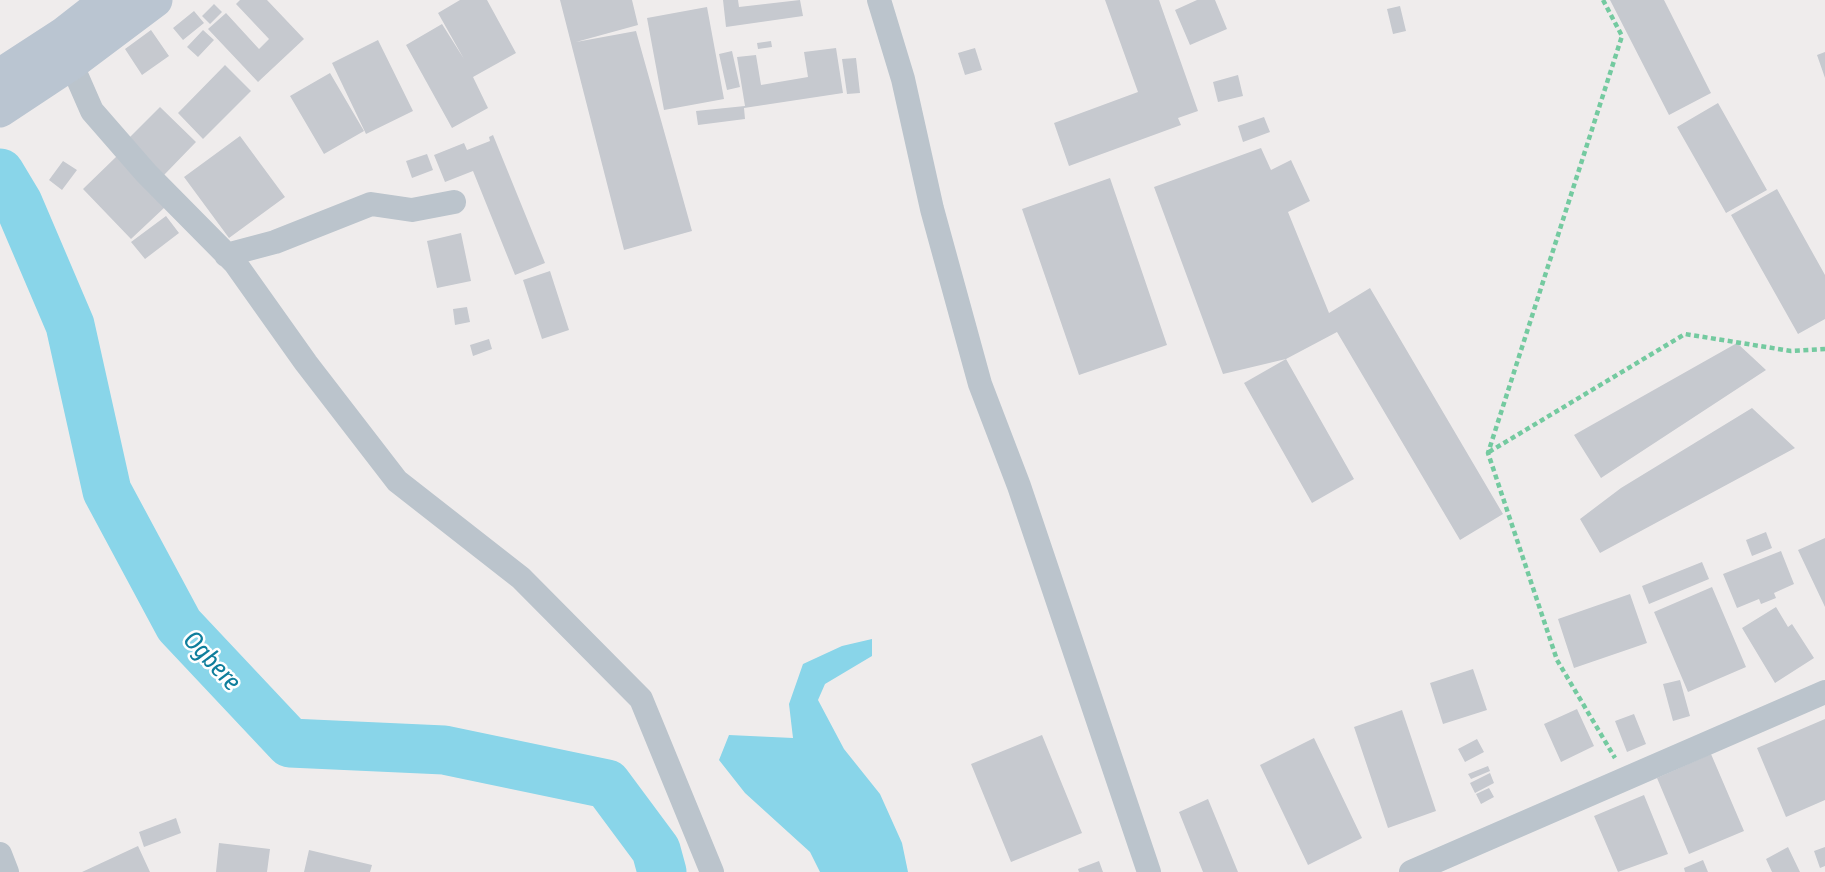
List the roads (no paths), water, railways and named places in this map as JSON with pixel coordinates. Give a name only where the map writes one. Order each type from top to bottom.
[{"type":"main road","points":[[0,76],[63,35],[108,0]]},
{"type":"main road","points":[[0,110],[71,63],[155,0]]},
{"type":"street","points":[[878,0],[903,79],[932,209],[980,384],[1024,499],[1149,872]]},
{"type":"street","points":[[71,63],[92,111],[146,173],[226,255],[397,481],[521,578],[641,699],[712,872]]},
{"type":"street","points":[[226,255],[275,242],[371,204],[412,210],[454,202]]},
{"type":"street","points":[[1411,872],[1452,864],[1627,779],[1825,692]]},
{"type":"street","points":[[0,854],[7,872]]},
{"type":"water","points":[[872,639],[872,656],[825,684],[818,700],[844,749],[880,794],[902,843],[908,872],[820,872],[810,852],[745,793],[719,760],[729,735],[793,738],[789,704],[803,664],[842,646]]},
{"type":"waterway","name":"Ogbere","points":[[0,173],[18,203],[70,325],[107,491],[179,625],[290,743],[444,750],[607,784],[656,850],[662,872]]}]
